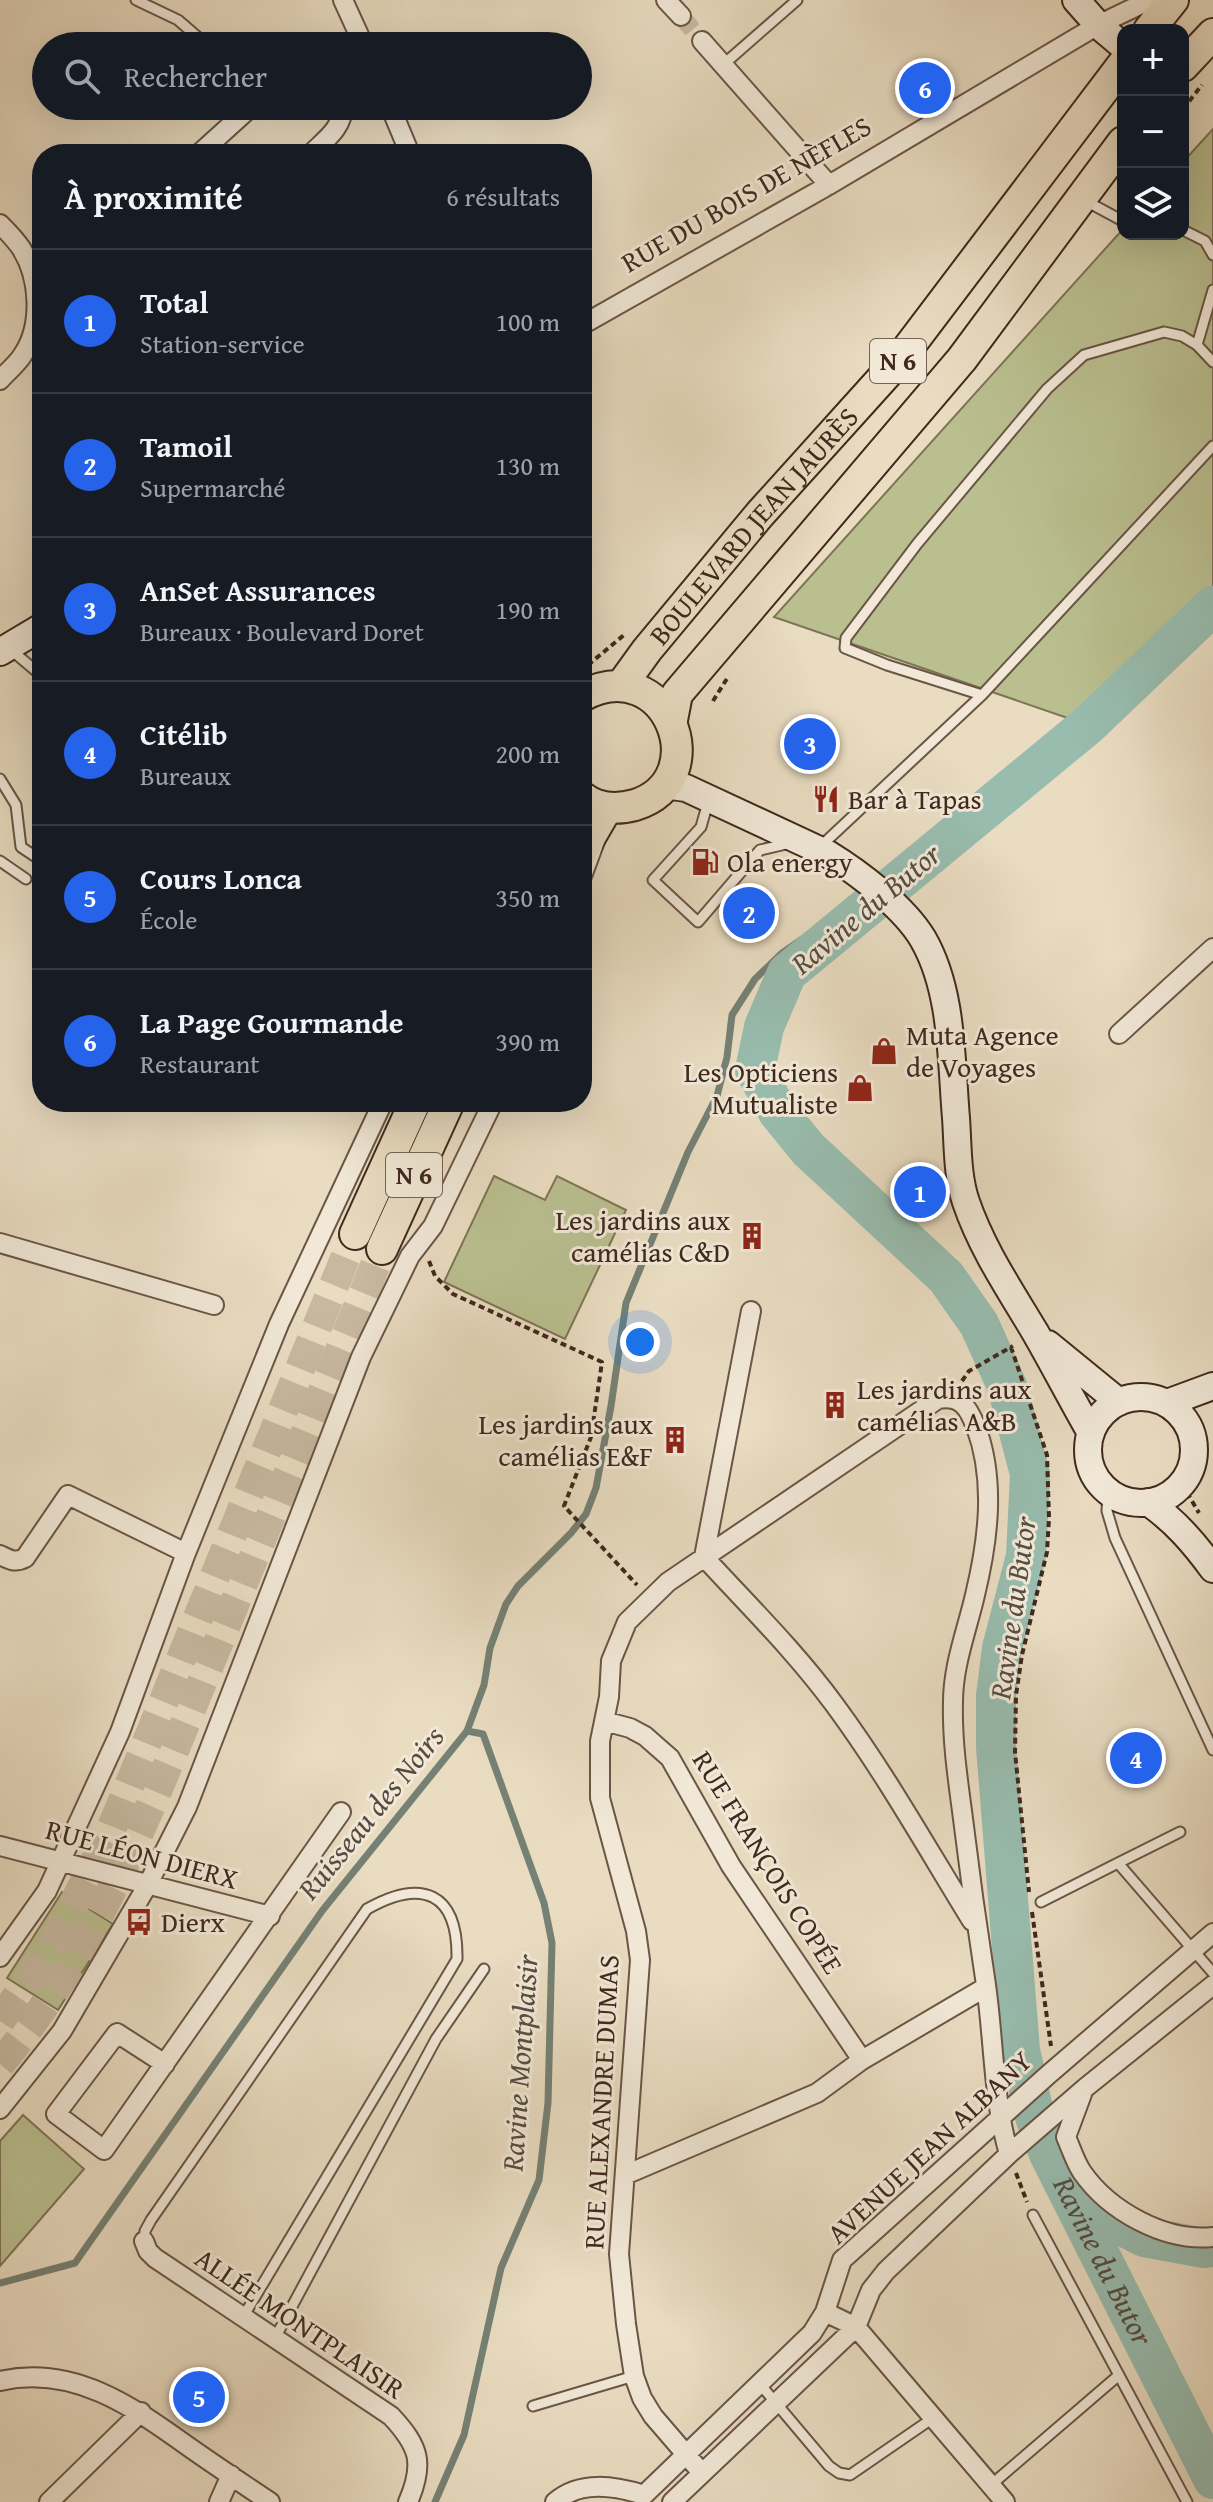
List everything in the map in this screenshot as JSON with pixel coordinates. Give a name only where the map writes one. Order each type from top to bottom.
[{"type":"main road","points":[[1154,24],[1173,0]]},
{"type":"main road","points":[[1194,73],[1213,34]]},
{"type":"main road","name":"BOULEVARD JEAN JAURÈS","points":[[621,686],[647,650],[760,514],[899,360],[1117,72]]},
{"type":"main road","name":"BOULEVARD JEAN JAURÈS","points":[[683,784],[672,720],[677,694],[962,359],[1117,150]]},
{"type":"main road","points":[[592,692],[603,687],[621,686],[649,695],[672,720]]},
{"type":"main road","points":[[595,803],[624,808],[683,784]]},
{"type":"main road","name":"N 6","points":[[355,1234],[410,1112]]},
{"type":"main road","name":"N 6","points":[[382,1249],[444,1112]]},
{"type":"street","points":[[343,0],[358,32]]},
{"type":"street","points":[[666,0],[681,16]]},
{"type":"street","points":[[1076,0],[1117,41]]},
{"type":"street","name":"RUE DU BOIS DE NÈFLES","points":[[592,319],[829,185],[1098,25],[1150,0]]},
{"type":"street","points":[[702,41],[829,185]]},
{"type":"street","points":[[210,144],[237,120]]},
{"type":"street","points":[[321,144],[335,131],[340,120]]},
{"type":"street","points":[[396,120],[406,144]]},
{"type":"street","points":[[0,224],[32,260]]},
{"type":"street","points":[[0,380],[23,355],[32,332]]},
{"type":"street","points":[[4,650],[32,633]]},
{"type":"street","points":[[683,784],[850,867],[910,921],[924,941],[937,973],[947,1019],[959,1165],[966,1201],[982,1240],[1091,1433]]},
{"type":"street","points":[[1119,1034],[1213,948]]},
{"type":"street","points":[[0,1957],[47,1891],[120,1732],[186,1553],[279,1324],[378,1112]]},
{"type":"street","points":[[0,2109],[62,2031],[147,1886],[187,1807],[361,1357],[410,1256],[433,1226],[488,1112]]},
{"type":"street","points":[[0,1243],[214,1305]]},
{"type":"street","points":[[751,1311],[704,1557],[832,1701],[871,1755],[976,1928],[1013,2154]]},
{"type":"street","points":[[1036,1334],[1119,1402]]},
{"type":"street","points":[[1167,1403],[1213,1389]]},
{"type":"street","points":[[1191,1429],[1213,1389]]},
{"type":"street","name":"RUE ALEXANDRE DUMAS","points":[[702,2473],[653,2416],[642,2398],[634,2376],[619,2254],[640,1960],[636,1931],[600,1798],[600,1741],[611,1661],[627,1622],[668,1582],[938,1399],[952,1397],[961,1401],[971,1415],[978,1434],[988,1487],[987,1539],[959,1651],[953,1698],[953,1740],[976,1928]]},
{"type":"street","points":[[1135,1397],[1151,1397],[1167,1403],[1181,1414],[1191,1429],[1194,1458],[1182,1484],[1161,1499],[1148,1502],[1134,1503],[1108,1491],[1098,1480],[1088,1449],[1097,1420],[1119,1402],[1135,1397]]},
{"type":"street","points":[[1182,1484],[1192,1540]]},
{"type":"street","points":[[0,1555],[10,1561],[25,1558],[68,1495],[186,1553]]},
{"type":"street","points":[[1148,1502],[1166,1514],[1192,1540],[1213,1569]]},
{"type":"street","name":"RUE FRANÇOIS COPÉE","points":[[604,1721],[645,1736],[670,1758],[731,1866],[862,2060]]},
{"type":"street","name":"RUE LÉON DIERX","points":[[165,2064],[117,2033],[56,2114],[104,2150],[270,1916],[341,1812]]},
{"type":"street","name":"RUE LÉON DIERX","points":[[0,1846],[270,1916]]},
{"type":"street","name":"AVENUE JEAN ALBANY","points":[[555,2502],[563,2495],[585,2487],[626,2489],[644,2495],[812,2333],[825,2312],[842,2260],[1004,2113],[1213,1933]]},
{"type":"street","points":[[672,2502],[856,2327],[871,2290],[886,2271],[1085,2088],[1213,1985]]},
{"type":"street","points":[[625,2175],[817,2093],[862,2060],[986,1987]]},
{"type":"street","points":[[1085,2088],[1066,2137],[1081,2170],[1102,2195],[1128,2214],[1173,2235],[1213,2237]]},
{"type":"street","name":"ALLÉE MONTPLAISIR","points":[[144,2241],[155,2258],[391,2416],[407,2433],[418,2454],[417,2478],[408,2502]]},
{"type":"street","points":[[825,2312],[856,2327],[1005,2502]]},
{"type":"street","points":[[0,2381],[26,2377],[76,2382],[141,2412],[270,2502]]},
{"type":"street","points":[[49,2502],[141,2412]]},
{"type":"street","points":[[219,2502],[231,2475]]},
{"type":"lane","points":[[136,0],[178,20],[192,32]]},
{"type":"lane","points":[[724,64],[797,0]]},
{"type":"lane","points":[[1082,199],[1117,218]]},
{"type":"lane","points":[[1189,233],[1205,241],[1213,255]]},
{"type":"lane","points":[[1197,345],[1213,290]]},
{"type":"lane","points":[[982,695],[887,665],[845,648],[846,638],[917,544],[1037,401],[1084,355],[1164,332],[1182,336],[1197,345],[1213,362]]},
{"type":"lane","points":[[683,784],[701,827],[653,880],[698,922],[760,850],[809,845],[982,695],[1213,446]]},
{"type":"lane","points":[[4,650],[32,669]]},
{"type":"lane","points":[[0,779],[16,805],[21,847],[32,854]]},
{"type":"lane","points":[[0,861],[26,879]]},
{"type":"lane","points":[[1108,1491],[1107,1511],[1115,1538],[1213,1750]]},
{"type":"lane","points":[[1041,1902],[1180,1832]]},
{"type":"lane","points":[[1118,1863],[1213,1973]]},
{"type":"lane","points":[[144,2241],[151,2220],[367,1909],[391,1896],[417,1893],[438,1899],[452,1915],[458,1936],[457,1959],[243,2317]]},
{"type":"lane","points":[[275,2338],[436,2039],[484,1969]]},
{"type":"lane","points":[[1033,2215],[1187,2502]]},
{"type":"lane","points":[[991,2485],[1119,2375]]},
{"type":"lane","points":[[533,2406],[634,2376]]},
{"type":"lane","points":[[759,2383],[829,2466],[839,2473],[850,2475],[933,2418]]},
{"type":"path","points":[[1187,96],[1194,73]]},
{"type":"path","points":[[592,662],[632,628]]},
{"type":"path","points":[[422,1241],[435,1276],[453,1294],[602,1362],[591,1437],[564,1506],[649,1599]]},
{"type":"path","points":[[969,1371],[1009,1348],[1047,1455],[1047,1552],[1022,1655],[1016,1695],[1016,1768],[1030,1897]]},
{"type":"path","points":[[1032,1912],[1052,2071]]},
{"type":"path","points":[[1013,2154],[1033,2215]]},
{"type":"green space","points":[[1213,129],[1213,606],[1088,725],[774,617],[1117,236],[1117,240],[1189,240],[1189,155]]},
{"type":"green space","points":[[494,1176],[545,1200],[557,1176],[626,1210],[565,1339],[444,1282]]},
{"type":"green space","points":[[62,1892],[113,1924],[58,2010],[7,1978]]},
{"type":"green space","points":[[23,2115],[84,2169],[0,2266],[0,2141]]},
{"type":"waterway","name":"Ravine du Butor","points":[[1213,606],[1088,725],[787,973],[764,1027],[755,1070],[778,1112],[808,1149],[946,1277],[979,1324],[1007,1386],[1030,1474],[1026,1556],[1002,1648],[996,1696],[996,1747],[1020,2050],[1035,2117],[1049,2154],[1213,2479]]},
{"type":"waterway","name":"Ruisseau des Noirs","points":[[0,2283],[75,2263],[322,1911],[467,1731],[484,1685],[490,1648],[506,1604],[518,1586],[586,1514],[596,1488],[626,1303],[688,1152],[717,1096],[727,1057],[732,1015],[755,979],[782,953],[802,939],[841,926]]},
{"type":"waterway","name":"Ravine Montplaisir","points":[[435,2502],[464,2435],[501,2268],[539,2180],[548,2103],[552,1943],[544,1903],[483,1734],[467,1731]]},
{"type":"waterway","points":[[1072,2187],[1085,2207],[1144,2237],[1213,2247]]},
{"type":"tunnel","points":[[681,16],[702,41]]},
{"type":"tunnel","points":[[0,2021],[55,1941],[111,1830],[355,1234]]},
{"type":"tunnel","points":[[0,2064],[66,1972],[95,1923],[144,1821],[382,1249]]},
{"type":"place","name":"La Page Gourmande","points":[[925,88]]},
{"type":"place","name":"AnSet Assurances","points":[[810,744]]},
{"type":"place","name":"Bar à Tapas","points":[[826,799]]},
{"type":"place","name":"Ola energy","points":[[705,862]]},
{"type":"place","name":"Tamoil","points":[[749,913]]},
{"type":"place","name":"Muta Agence de Voyages","points":[[884,1051]]},
{"type":"place","name":"Les Opticiens Mutualiste","points":[[860,1088]]},
{"type":"place","name":"Total","points":[[920,1192]]},
{"type":"place","name":"Les jardins aux camélias C&D","points":[[752,1236]]},
{"type":"place","name":"Les jardins aux camélias A&B","points":[[835,1405]]},
{"type":"place","name":"Les jardins aux camélias E&F","points":[[675,1440]]},
{"type":"place","name":"Citélib","points":[[1136,1758]]},
{"type":"place","name":"Dierx","points":[[139,1922]]},
{"type":"place","name":"Cours Lonca","points":[[199,2397]]}]
